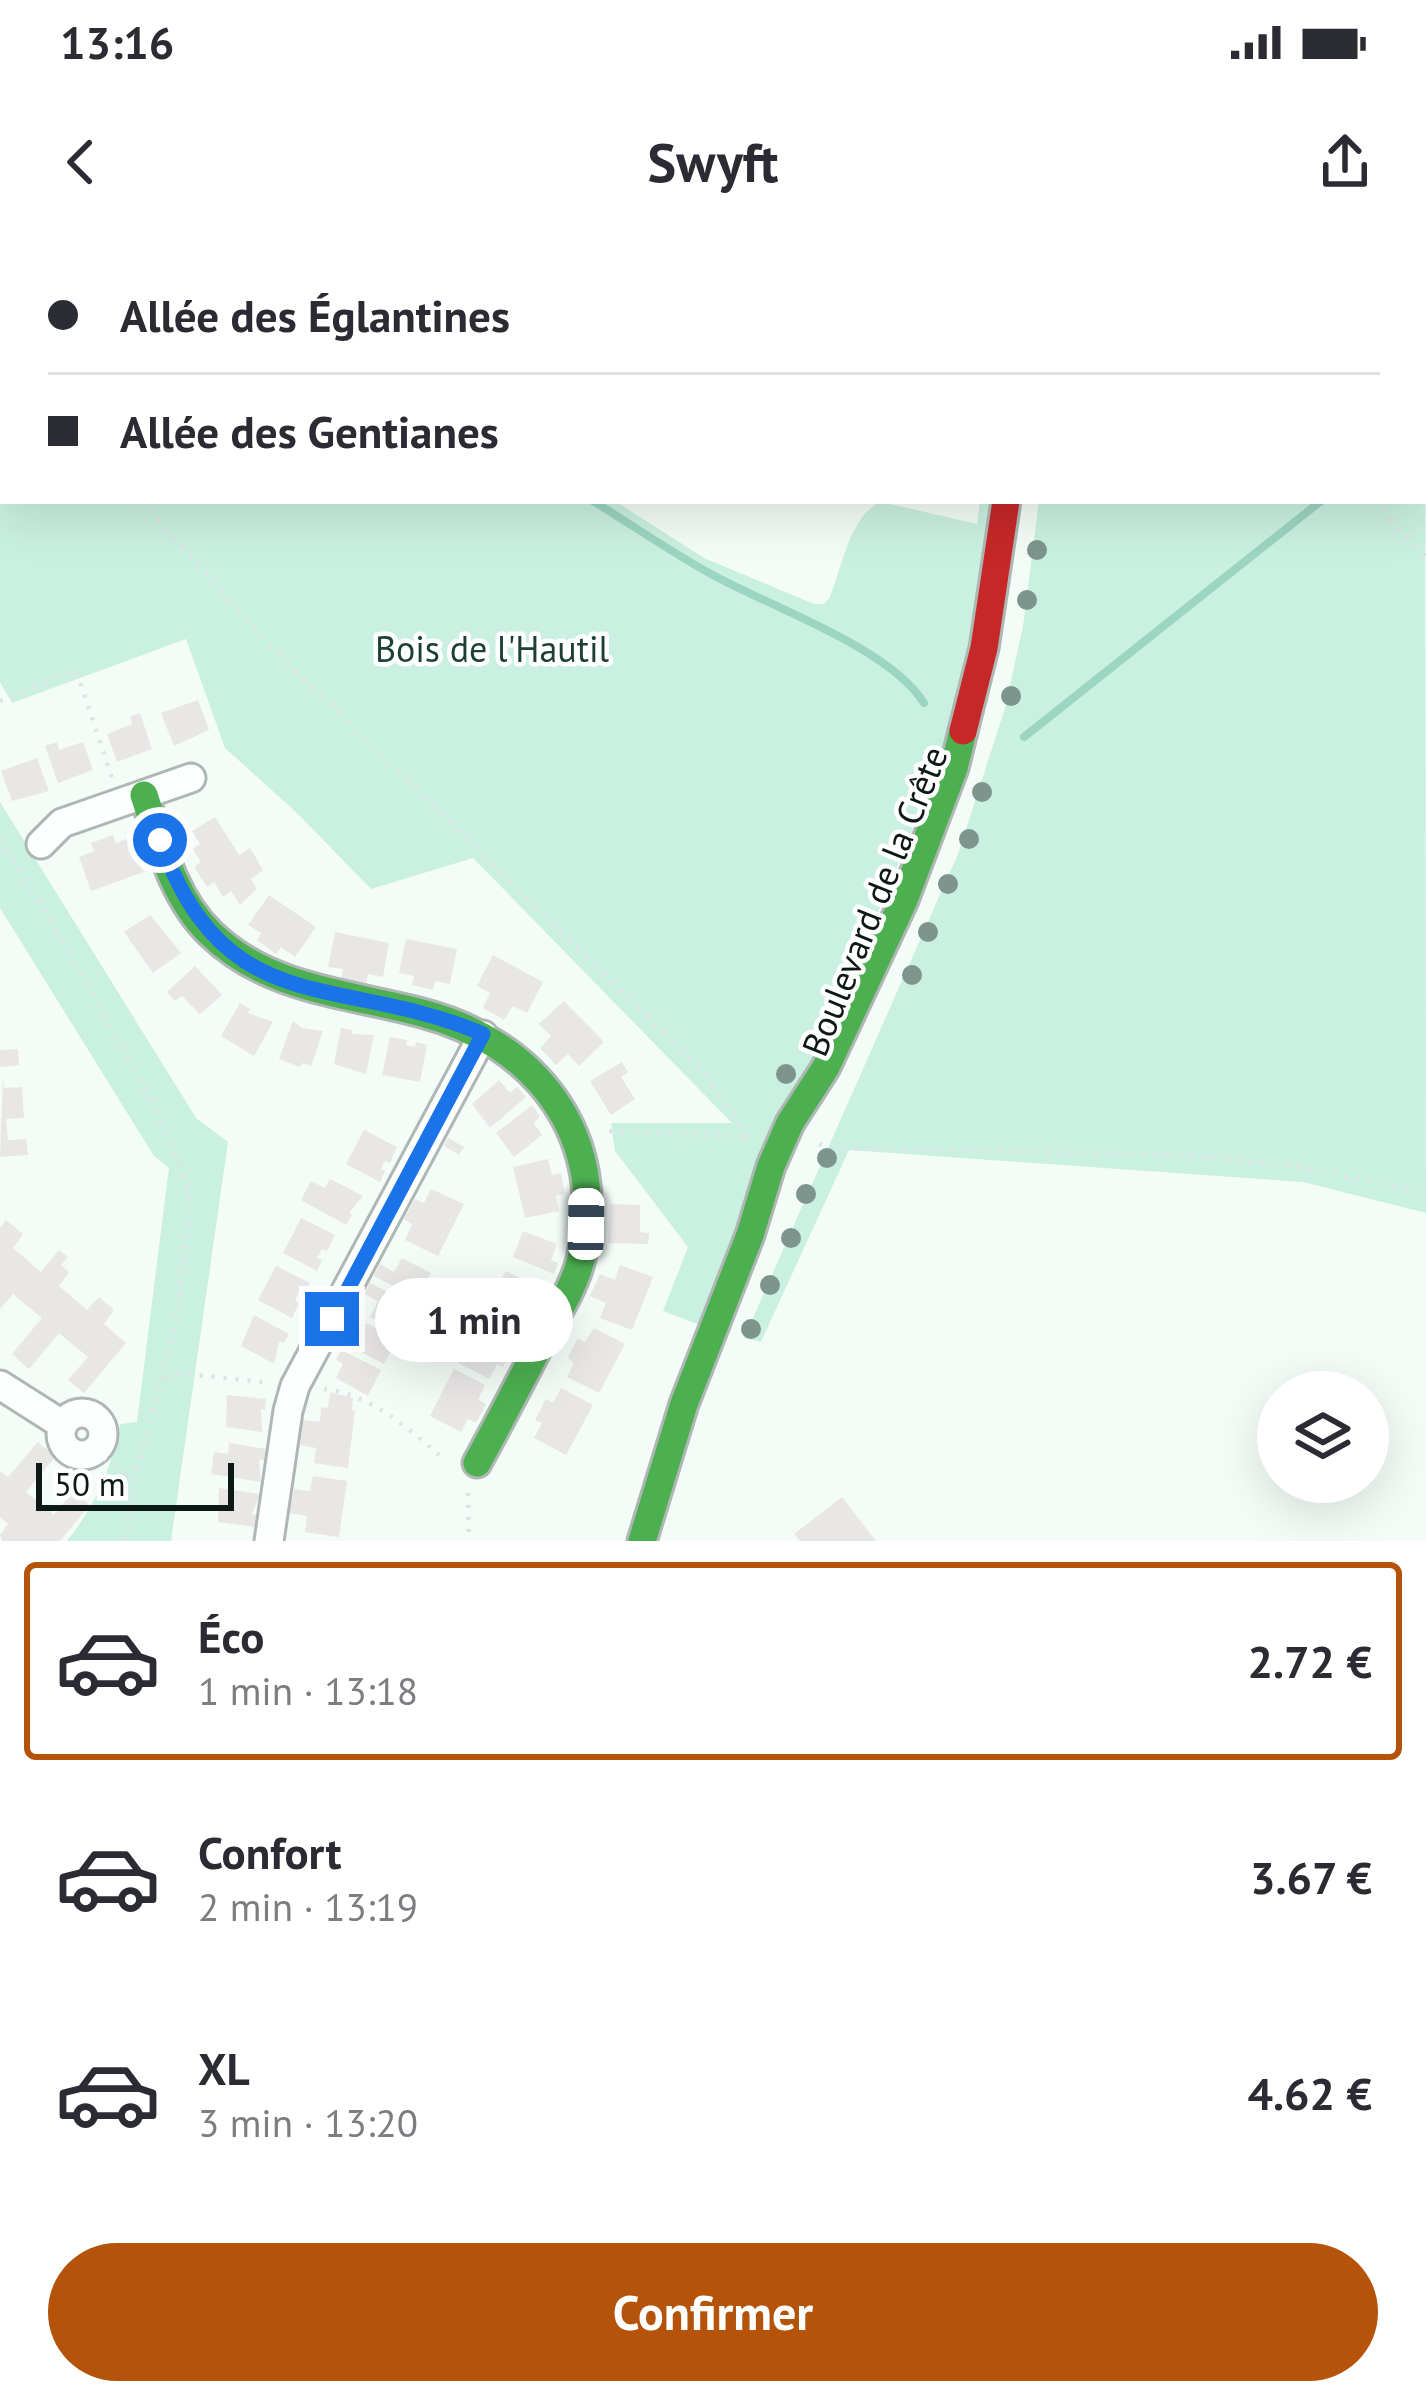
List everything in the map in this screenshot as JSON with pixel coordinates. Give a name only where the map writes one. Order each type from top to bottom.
[{"type":"street","name":"Boulevard de la Crête","points":[[732,1303],[771,1166],[790,1124],[826,1067],[904,900],[955,768],[985,648],[1006,504]]},
{"type":"street","name":"Boulevard de la Crête","points":[[732,1303],[843,1073],[957,806],[999,656],[1021,504]]},
{"type":"street","points":[[41,844],[62,823],[190,778]]},
{"type":"street","points":[[132,799],[176,885],[210,933],[248,964],[314,992],[426,1014],[483,1034],[538,1074],[577,1138],[586,1195],[580,1263],[472,1471]]},
{"type":"street","points":[[269,1541],[295,1386],[483,1034]]},
{"type":"street","points":[[642,1541],[684,1404],[732,1303]]},
{"type":"street","points":[[659,1541],[732,1303]]},
{"type":"street","points":[[0,1384],[63,1425],[80,1413],[95,1418],[103,1432],[94,1451]]},
{"type":"path","points":[[145,504],[267,643],[707,1076],[747,1138],[601,1130],[577,1138]]},
{"type":"path","points":[[1378,504],[1426,557]]},
{"type":"path","points":[[0,701],[76,670],[132,799]]},
{"type":"path","points":[[0,838],[70,952],[151,1100],[181,1168],[189,1198],[181,1300],[160,1384]]},
{"type":"path","points":[[819,1144],[830,1148],[1187,1154],[1301,1167],[1426,1193]]},
{"type":"path","points":[[94,1451],[133,1480],[126,1541]]},
{"type":"path","points":[[469,1541],[472,1471]]},
{"type":"green space","name":"Bois de l'Hautil","points":[[0,504],[620,504],[704,558],[824,604],[855,530],[878,504],[977,524],[980,504],[997,504],[959,718],[705,1327],[663,1311],[688,1247],[615,1151],[611,1123],[732,1123],[473,858],[371,889],[225,748],[186,639],[12,703],[0,682]]},
{"type":"green space","points":[[1039,504],[1425,504],[1426,1213],[1303,1182],[849,1150],[761,1342],[744,1338],[958,854],[1005,708],[1023,626]]},
{"type":"green space","points":[[0,802],[196,1118],[228,1142],[171,1541],[67,1541],[101,1486],[120,1424],[137,1422],[169,1168],[154,1156],[0,908]]},
{"type":"building","points":[[198,700],[209,730],[174,746],[161,713]]},
{"type":"building","points":[[140,713],[152,749],[117,762],[107,734],[132,724],[130,716]]},
{"type":"building","points":[[57,742],[59,750],[83,742],[93,770],[58,783],[45,746]]},
{"type":"building","points":[[37,758],[49,791],[12,801],[1,771]]},
{"type":"building","points":[[215,817],[239,855],[250,848],[263,870],[251,879],[257,889],[240,905],[231,891],[223,897],[214,882],[207,887],[194,867],[201,862],[193,849],[200,844],[192,831]]},
{"type":"building","points":[[113,835],[116,843],[137,835],[148,866],[142,868],[144,872],[91,891],[79,857],[94,851],[91,843]]},
{"type":"building","points":[[269,895],[316,927],[295,957],[281,947],[276,954],[257,940],[261,933],[248,925]]},
{"type":"building","points":[[150,915],[181,953],[153,973],[124,932]]},
{"type":"building","points":[[335,932],[389,943],[383,977],[368,974],[365,989],[340,985],[343,969],[328,967]]},
{"type":"building","points":[[406,939],[457,949],[450,984],[435,981],[433,990],[412,985],[414,976],[399,973]]},
{"type":"building","points":[[493,955],[543,982],[527,1013],[513,1006],[504,1020],[483,1008],[490,993],[477,986]]},
{"type":"building","points":[[195,966],[222,995],[200,1014],[182,996],[175,1001],[167,992]]},
{"type":"building","points":[[564,1001],[604,1042],[579,1066],[568,1054],[556,1065],[540,1048],[551,1036],[539,1024]]},
{"type":"building","points":[[240,1003],[250,1009],[248,1013],[273,1022],[254,1056],[221,1036]]},
{"type":"building","points":[[293,1021],[302,1028],[323,1031],[311,1066],[279,1059]]},
{"type":"building","points":[[341,1028],[374,1035],[366,1074],[334,1064]]},
{"type":"building","points":[[390,1037],[415,1047],[416,1042],[427,1045],[420,1082],[382,1075]]},
{"type":"building","points":[[18,1049],[19,1065],[0,1067],[0,1050]]},
{"type":"building","points":[[622,1062],[628,1072],[621,1077],[635,1099],[611,1115],[590,1081]]},
{"type":"building","points":[[3,1077],[4,1088],[22,1087],[24,1118],[6,1119],[8,1140],[26,1139],[28,1155],[0,1157]]},
{"type":"building","points":[[499,1080],[510,1093],[517,1087],[526,1097],[490,1128],[472,1104]]},
{"type":"building","points":[[532,1105],[540,1116],[534,1123],[542,1135],[514,1157],[496,1133]]},
{"type":"building","points":[[364,1130],[397,1147],[390,1163],[385,1161],[381,1169],[385,1171],[380,1182],[346,1164]]},
{"type":"building","points":[[448,1138],[464,1147],[459,1155],[444,1146]]},
{"type":"building","points":[[548,1159],[552,1175],[561,1173],[565,1194],[556,1196],[559,1211],[525,1218],[513,1167]]},
{"type":"building","points":[[330,1179],[363,1196],[346,1225],[301,1200],[311,1181],[325,1188]]},
{"type":"building","points":[[431,1189],[464,1204],[438,1256],[405,1240],[412,1224],[404,1219],[415,1199],[424,1203]]},
{"type":"building","points":[[610,1204],[640,1205],[640,1232],[649,1233],[648,1244],[608,1243]]},
{"type":"building","points":[[301,1218],[335,1235],[317,1258],[322,1260],[317,1271],[283,1253]]},
{"type":"building","points":[[6,1220],[23,1234],[13,1248],[41,1272],[59,1250],[68,1257],[61,1265],[69,1272],[59,1286],[87,1310],[99,1297],[114,1310],[104,1324],[126,1343],[84,1393],[68,1380],[88,1357],[59,1333],[29,1369],[12,1354],[42,1318],[13,1294],[0,1309],[0,1228]]},
{"type":"building","points":[[523,1231],[557,1244],[551,1260],[558,1263],[554,1274],[513,1257]]},
{"type":"building","points":[[402,1258],[431,1273],[418,1299],[374,1276],[380,1264],[394,1272]]},
{"type":"building","points":[[620,1265],[653,1277],[632,1330],[600,1318],[606,1303],[590,1296],[600,1274],[615,1280]]},
{"type":"building","points":[[276,1266],[310,1283],[304,1295],[299,1292],[292,1318],[258,1300]]},
{"type":"building","points":[[506,1271],[544,1290],[539,1302],[532,1299],[524,1314],[492,1297]]},
{"type":"building","points":[[370,1283],[414,1306],[401,1333],[370,1317],[378,1301],[364,1294]]},
{"type":"building","points":[[488,1304],[519,1319],[512,1334],[519,1338],[513,1350],[474,1330]]},
{"type":"building","points":[[254,1315],[289,1334],[284,1343],[279,1342],[274,1364],[241,1346]]},
{"type":"building","points":[[366,1323],[397,1339],[384,1364],[344,1343],[349,1333],[358,1338]]},
{"type":"building","points":[[594,1328],[625,1344],[599,1393],[567,1377],[574,1363],[568,1358],[578,1338],[585,1342]]},
{"type":"building","points":[[471,1336],[509,1355],[489,1379],[458,1363]]},
{"type":"building","points":[[341,1350],[381,1370],[368,1396],[336,1378],[343,1364],[336,1360]]},
{"type":"building","points":[[454,1369],[485,1385],[478,1400],[486,1404],[476,1423],[468,1419],[461,1432],[430,1416]]},
{"type":"building","points":[[561,1388],[593,1405],[566,1455],[534,1438],[542,1423],[535,1420],[546,1399],[553,1403]]},
{"type":"building","points":[[330,1392],[353,1398],[348,1468],[314,1463],[316,1448],[300,1445],[303,1420],[320,1422],[321,1407],[328,1408]]},
{"type":"building","points":[[227,1395],[266,1399],[265,1410],[261,1409],[262,1432],[226,1427]]},
{"type":"building","points":[[38,1442],[55,1457],[26,1492],[54,1515],[73,1492],[90,1505],[60,1541],[2,1541],[0,1535],[8,1524],[0,1517],[0,1471],[8,1477]]},
{"type":"building","points":[[229,1443],[266,1449],[265,1460],[259,1460],[261,1482],[211,1474],[214,1452],[228,1454]]},
{"type":"building","points":[[313,1476],[347,1481],[339,1537],[305,1532],[307,1516],[290,1513],[294,1489],[310,1491]]},
{"type":"building","points":[[219,1488],[260,1494],[252,1514],[257,1515],[255,1527],[218,1522]]},
{"type":"building","points":[[842,1497],[876,1541],[800,1541],[794,1534]]},
{"type":"waterway","points":[[598,504],[711,574],[857,646],[907,683],[924,703]]},
{"type":"waterway","points":[[1024,737],[1317,504]]},
{"type":"traffic: fast","points":[[642,1541],[684,1404],[750,1235],[771,1166],[790,1123],[826,1067],[904,900],[954,768],[963,731]]},
{"type":"traffic: fast","points":[[144,795],[169,869],[187,904],[234,953],[310,987],[463,1027],[530,1072],[556,1102],[574,1136],[585,1174],[587,1215],[578,1270],[477,1463]]},
{"type":"traffic: jam","points":[[963,731],[984,648],[1006,504]]},
{"type":"route","points":[[160,840],[176,885],[195,915],[248,964],[314,992],[426,1014],[483,1034],[332,1319]]}]
